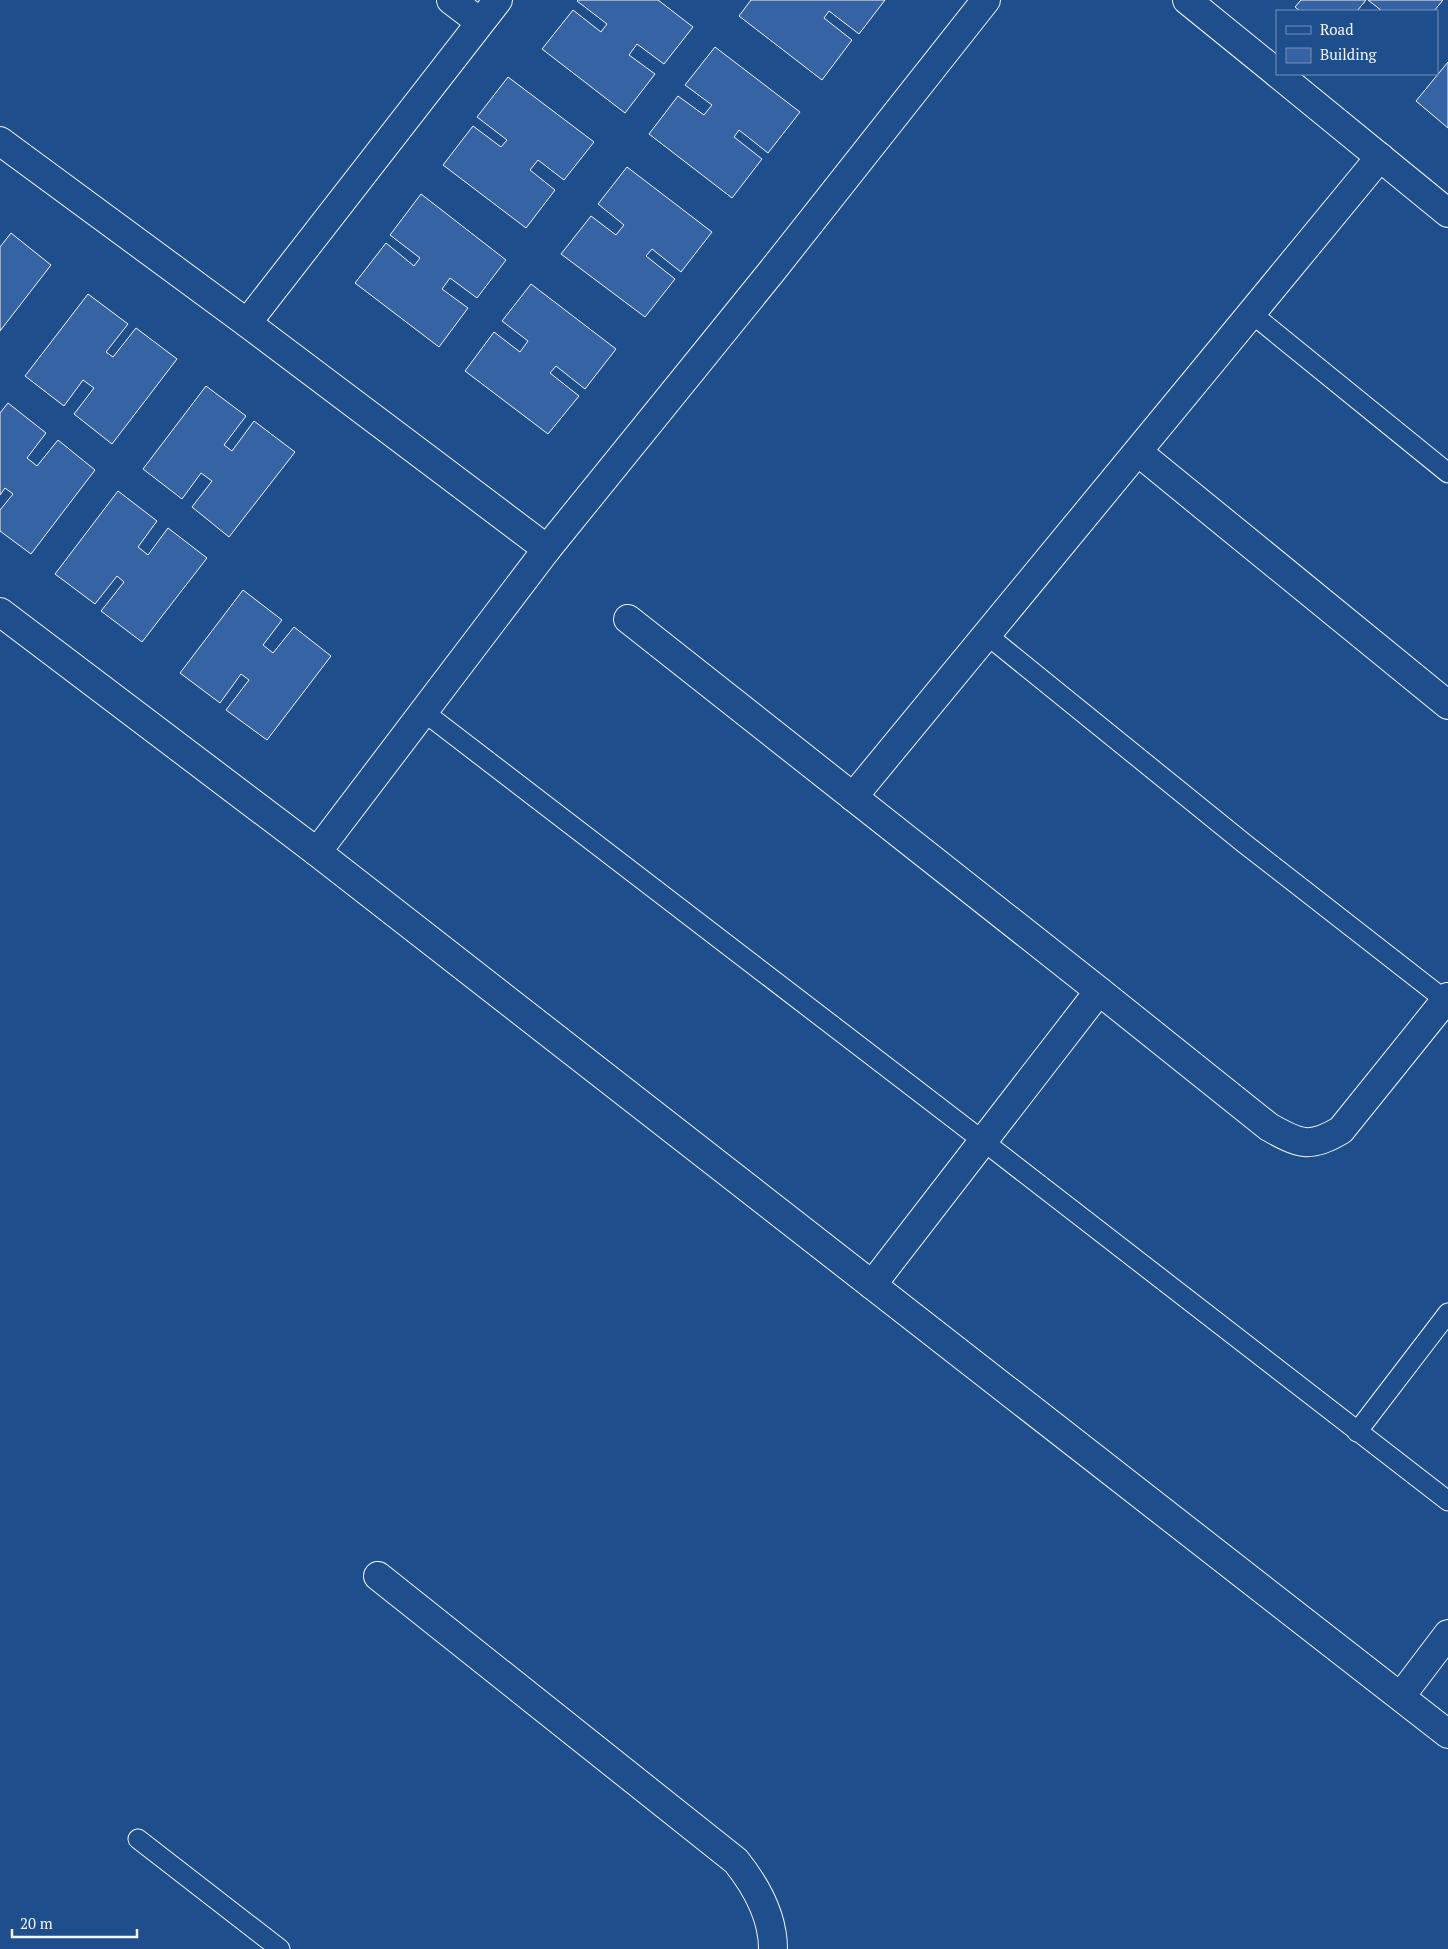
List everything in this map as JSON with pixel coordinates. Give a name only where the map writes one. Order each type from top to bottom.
[{"type":"street","points":[[451,0],[480,22]]},
{"type":"street","points":[[247,323],[498,0]]},
{"type":"street","points":[[317,852],[547,549],[772,271],[986,0]]},
{"type":"street","points":[[1188,0],[1276,72]]},
{"type":"street","points":[[1279,75],[1448,213]]},
{"type":"street","points":[[0,140],[547,549]]},
{"type":"street","points":[[853,797],[1380,157]]},
{"type":"street","points":[[1138,452],[1448,705]]},
{"type":"street","points":[[0,612],[317,852],[1448,1734]]},
{"type":"street","points":[[628,619],[1269,1127],[1291,1140],[1310,1143],[1329,1138],[1341,1130],[1447,998]]},
{"type":"street","points":[[872,1285],[1099,991]]},
{"type":"street","points":[[378,1576],[736,1861],[753,1882],[766,1911],[773,1949]]},
{"type":"street","points":[[1401,1696],[1448,1634]]},
{"type":"lane","points":[[1252,313],[1448,473]]},
{"type":"lane","points":[[987,635],[1245,844],[1447,998]]},
{"type":"lane","points":[[424,712],[1448,1501]]},
{"type":"lane","points":[[1357,1432],[1448,1313]]},
{"type":"lane","points":[[138,1839],[280,1949]]},
{"type":"building","points":[[578,0],[658,0],[693,27],[664,64],[637,44],[629,55],[655,74],[625,113],[542,49],[573,10],[601,32],[607,24]]},
{"type":"building","points":[[751,0],[885,0],[859,34],[829,11],[824,18],[852,40],[822,80],[739,16]]},
{"type":"building","points":[[1301,0],[1366,0],[1358,10],[1299,10],[1295,7]]},
{"type":"building","points":[[1368,0],[1443,0],[1435,10],[1381,10]]},
{"type":"building","points":[[715,47],[800,112],[768,153],[739,130],[734,137],[762,159],[732,198],[649,134],[678,96],[704,115],[712,105],[685,85]]},
{"type":"building","points":[[1448,62],[1448,128],[1416,101]]},
{"type":"building","points":[[508,77],[594,142],[564,180],[538,160],[530,170],[555,190],[526,228],[443,165],[473,126],[501,147],[507,140],[477,117]]},
{"type":"building","points":[[627,167],[712,232],[681,272],[652,249],[646,256],[675,279],[645,317],[561,254],[591,216],[616,235],[624,225],[598,204]]},
{"type":"building","points":[[421,194],[506,260],[477,298],[450,278],[442,289],[468,308],[439,347],[355,283],[386,243],[414,266],[420,258],[390,235]]},
{"type":"building","points":[[11,233],[51,265],[0,331],[0,247]]},
{"type":"building","points":[[531,284],[616,349],[585,389],[556,366],[550,373],[579,396],[548,434],[465,371],[494,332],[520,352],[528,341],[502,321]]},
{"type":"building","points":[[88,294],[128,324],[106,352],[113,357],[136,328],[177,359],[112,444],[74,414],[94,388],[83,380],[64,406],[25,376]]},
{"type":"building","points":[[206,386],[246,416],[224,445],[232,451],[254,421],[295,452],[229,537],[192,507],[212,481],[201,473],[182,499],[143,469]]},
{"type":"building","points":[[8,403],[46,433],[27,458],[37,466],[58,440],[95,470],[31,554],[0,531],[0,510],[13,494],[5,488],[0,495],[0,413]]},
{"type":"building","points":[[118,491],[157,521],[138,547],[148,555],[168,528],[207,558],[142,642],[101,611],[124,582],[117,576],[95,604],[55,574]]},
{"type":"building","points":[[243,590],[282,620],[263,645],[273,653],[294,627],[331,656],[267,740],[226,710],[249,680],[241,674],[220,703],[180,673]]}]
